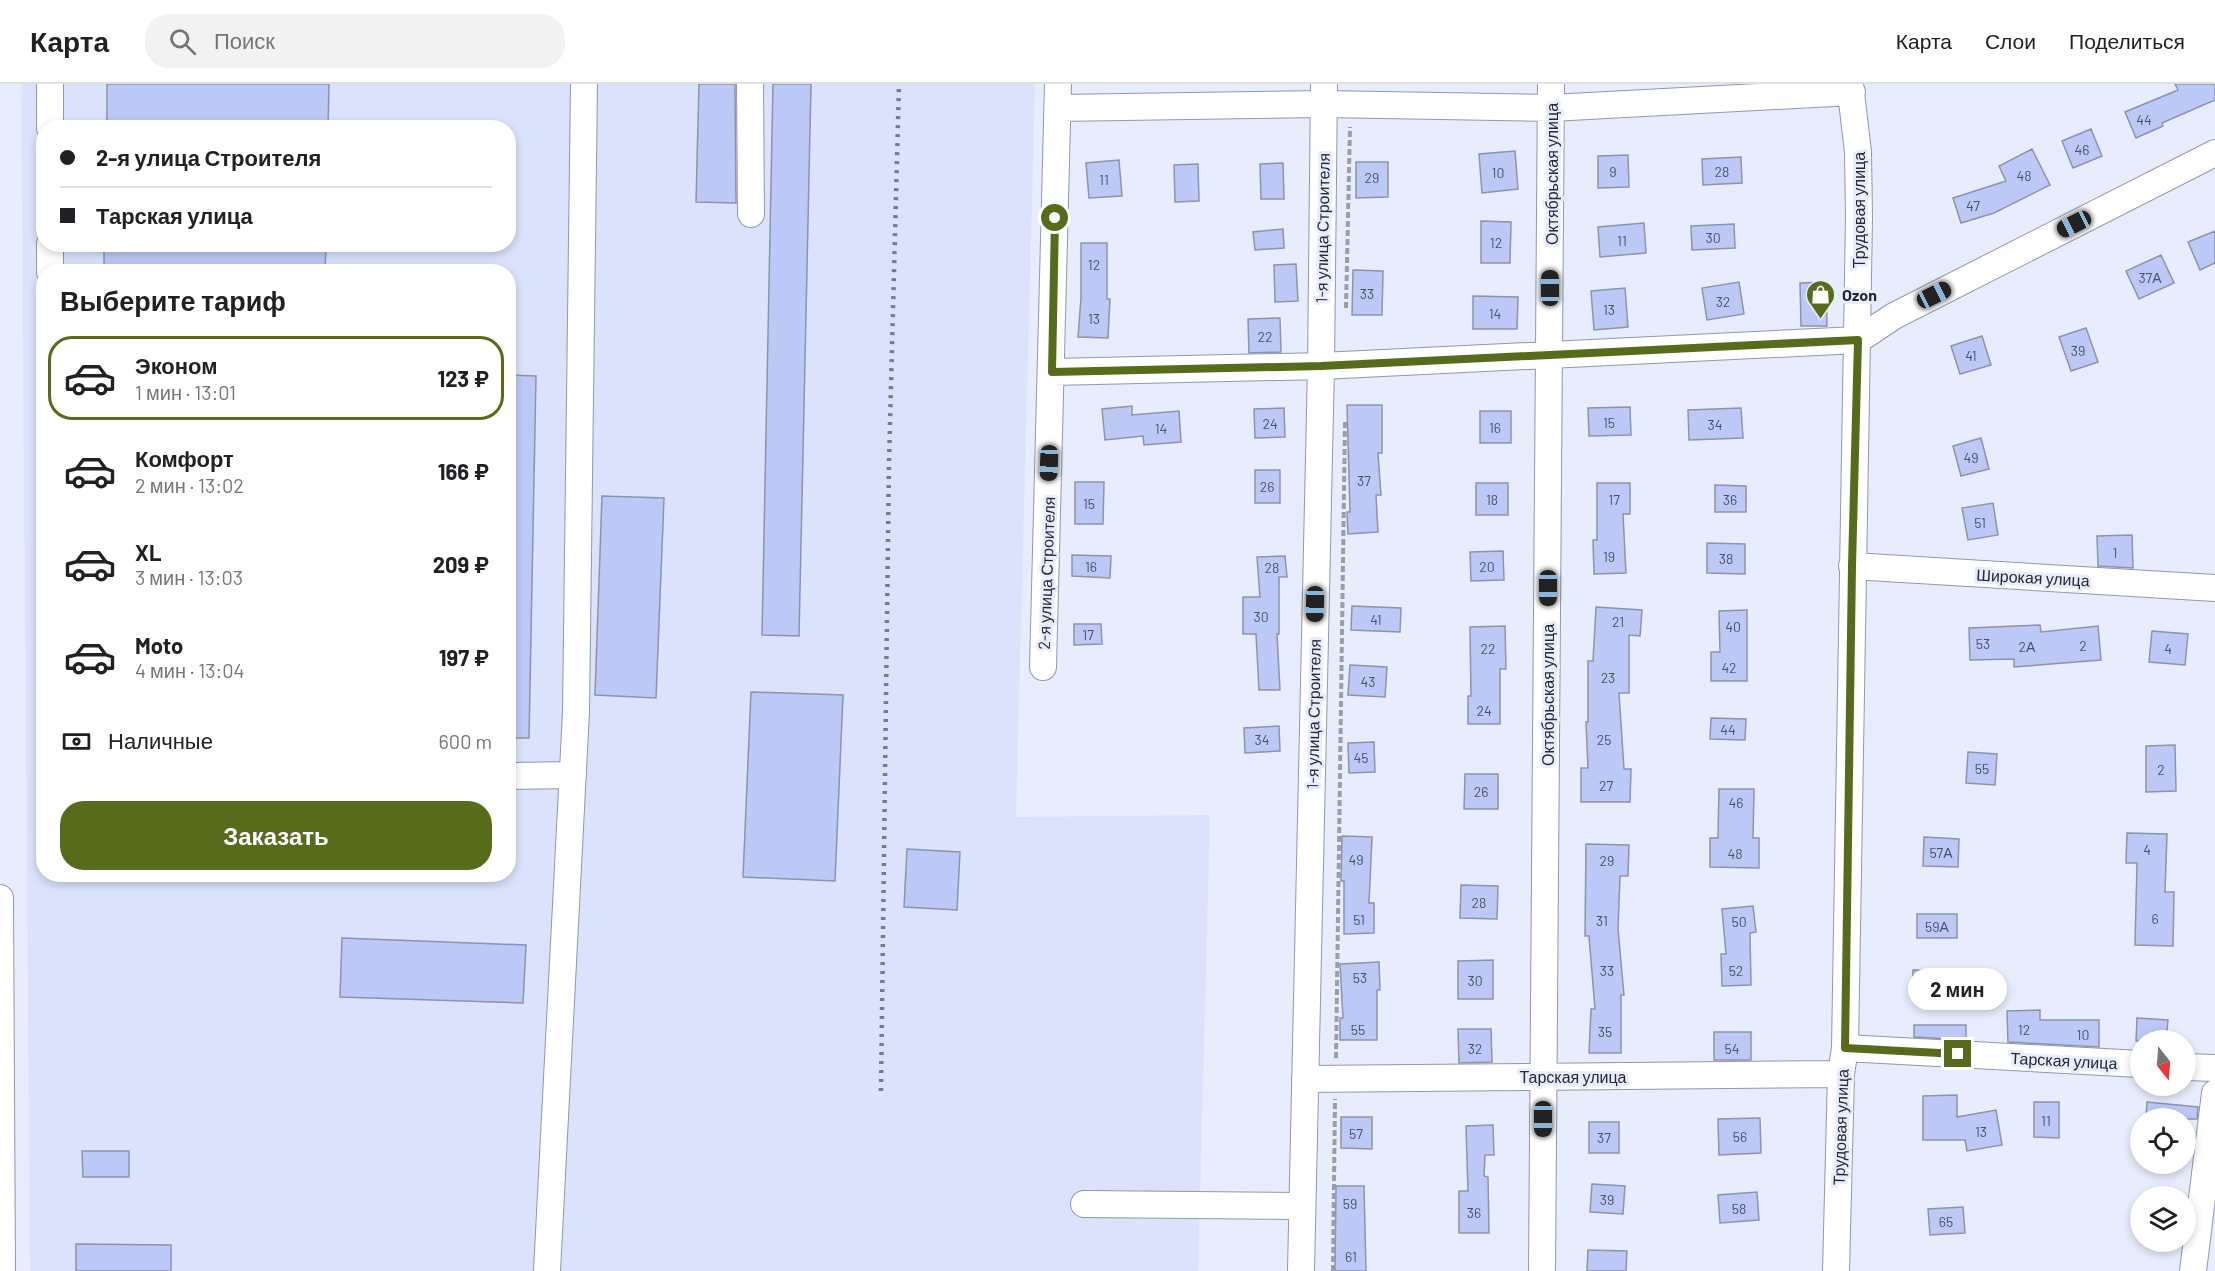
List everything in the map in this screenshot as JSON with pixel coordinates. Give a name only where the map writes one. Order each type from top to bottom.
[{"type":"street","points":[[50,84],[50,120]]},
{"type":"street","points":[[547,1271],[576,711],[584,84]]},
{"type":"street","points":[[750,84],[751,214]]},
{"type":"street","points":[[1058,96],[1324,94],[1350,104],[1851,88]]},
{"type":"street","name":"Трудовая улица","points":[[1836,1271],[1841,1074],[1845,1048],[1852,566],[1858,340],[1858,152],[1851,88]]},
{"type":"street","name":"1-я улица Строителя","points":[[1301,1271],[1321,366],[1324,94]]},
{"type":"street","name":"2-я улица Строителя","points":[[1043,667],[1058,96]]},
{"type":"street","name":"Октябрьская улица","points":[[1542,1271],[1551,96]]},
{"type":"street","points":[[1052,372],[1321,366],[1858,340],[1894,316],[2215,153]]},
{"type":"street","name":"Широкая улица","points":[[1852,566],[2215,588]]},
{"type":"street","points":[[516,776],[573,775]]},
{"type":"street","points":[[0,898],[2,1271]]},
{"type":"street","name":"Тарская улица","points":[[1845,1048],[2130,1063]]},
{"type":"street","points":[[2196,1067],[2215,1068]]},
{"type":"street","name":"Тарская улица","points":[[1305,1079],[1841,1074]]},
{"type":"street","points":[[2193,1271],[2215,1093]]},
{"type":"street","points":[[1084,1204],[1301,1206]]},
{"type":"path","points":[[1346,317],[1350,104]]},
{"type":"path","points":[[1333,1271],[1345,412]]},
{"type":"shaded area","points":[[21,84],[1035,84],[1016,817],[1210,815],[1198,1271],[30,1271]]},
{"type":"building","points":[[107,84],[329,84],[328,120],[107,120]]},
{"type":"building","points":[[699,84],[735,84],[736,203],[696,202]]},
{"type":"building","points":[[773,84],[811,84],[799,636],[762,635]]},
{"type":"building","points":[[2175,84],[2215,84],[2215,100],[2162,123],[2163,126],[2136,138],[2125,112],[2178,90]]},
{"type":"building","points":[[2091,129],[2102,156],[2073,168],[2062,141]]},
{"type":"building","points":[[2032,149],[2050,185],[1994,213],[1961,223],[1953,198],[2006,181],[1999,166]]},
{"type":"building","points":[[1515,151],[1518,189],[1482,193],[1479,154]]},
{"type":"building","points":[[1628,155],[1629,187],[1598,188],[1598,156]]},
{"type":"building","points":[[1741,157],[1742,183],[1703,185],[1702,159]]},
{"type":"building","points":[[1119,160],[1122,196],[1089,198],[1086,163]]},
{"type":"building","points":[[1356,162],[1388,162],[1388,197],[1356,198]]},
{"type":"building","points":[[1283,163],[1284,199],[1261,199],[1260,164]]},
{"type":"building","points":[[1198,164],[1199,201],[1175,202],[1174,165]]},
{"type":"building","points":[[1481,221],[1511,222],[1510,263],[1481,263]]},
{"type":"building","points":[[1644,223],[1646,253],[1600,257],[1598,227]]},
{"type":"building","points":[[1734,224],[1735,248],[1692,250],[1691,226]]},
{"type":"building","points":[[1283,229],[1284,248],[1255,250],[1253,232]]},
{"type":"building","points":[[2215,231],[2215,263],[2200,270],[2188,242]]},
{"type":"building","points":[[1081,243],[1107,243],[1107,299],[1110,299],[1108,338],[1078,337]]},
{"type":"building","points":[[104,252],[326,252],[325,264],[104,264]]},
{"type":"building","points":[[2161,255],[2174,283],[2139,299],[2126,271]]},
{"type":"building","points":[[1296,264],[1298,301],[1275,302],[1274,265]]},
{"type":"building","points":[[1353,270],[1383,271],[1382,315],[1352,315]]},
{"type":"building","points":[[1739,282],[1744,314],[1707,320],[1702,288]]},
{"type":"building","points":[[1826,282],[1827,326],[1801,326],[1800,283]]},
{"type":"building","points":[[1625,288],[1628,327],[1594,330],[1591,291]]},
{"type":"building","points":[[1473,296],[1518,297],[1517,329],[1473,329]]},
{"type":"building","points":[[1280,318],[1281,352],[1249,353],[1248,319]]},
{"type":"building","points":[[2086,328],[2098,362],[2071,371],[2059,337]]},
{"type":"building","points":[[1982,336],[1991,365],[1960,374],[1951,346]]},
{"type":"building","points":[[516,375],[536,376],[529,738],[516,738]]},
{"type":"building","points":[[1347,405],[1382,405],[1382,453],[1378,453],[1381,495],[1376,495],[1378,532],[1348,534],[1347,512],[1350,512]]},
{"type":"building","points":[[1132,406],[1132,415],[1179,411],[1181,442],[1144,445],[1143,436],[1105,440],[1102,409]]},
{"type":"building","points":[[1630,407],[1631,435],[1589,436],[1588,408]]},
{"type":"building","points":[[1284,408],[1285,437],[1255,438],[1254,409]]},
{"type":"building","points":[[1741,408],[1743,438],[1689,440],[1688,410]]},
{"type":"building","points":[[1480,411],[1511,411],[1511,443],[1480,443]]},
{"type":"building","points":[[1981,438],[1989,469],[1961,476],[1953,446]]},
{"type":"building","points":[[1255,470],[1280,470],[1280,503],[1255,503]]},
{"type":"building","points":[[1075,482],[1104,482],[1103,524],[1075,524]]},
{"type":"building","points":[[1476,483],[1508,483],[1508,515],[1476,515]]},
{"type":"building","points":[[1597,483],[1630,483],[1630,514],[1623,514],[1626,573],[1594,574],[1593,540],[1597,540]]},
{"type":"building","points":[[1715,485],[1746,486],[1746,512],[1715,512]]},
{"type":"building","points":[[602,496],[664,498],[656,698],[595,695]]},
{"type":"building","points":[[1993,503],[1998,535],[1968,540],[1962,508]]},
{"type":"building","points":[[2132,535],[2133,568],[2098,566],[2097,536]]},
{"type":"building","points":[[1707,543],[1745,544],[1745,574],[1707,573]]},
{"type":"building","points":[[1503,551],[1504,580],[1471,581],[1470,552]]},
{"type":"building","points":[[1072,555],[1111,556],[1110,578],[1072,576]]},
{"type":"building","points":[[1285,556],[1287,577],[1279,577],[1279,634],[1277,634],[1280,690],[1259,690],[1256,634],[1243,634],[1243,597],[1260,597],[1257,557]]},
{"type":"building","points":[[1352,606],[1401,608],[1400,632],[1351,630]]},
{"type":"building","points":[[1596,607],[1642,610],[1640,636],[1629,635],[1629,693],[1619,693],[1624,769],[1631,769],[1630,802],[1581,802],[1581,768],[1588,768],[1586,722],[1588,722],[1588,661],[1593,661]]},
{"type":"building","points":[[1747,610],[1747,681],[1711,681],[1711,652],[1720,652],[1719,611]]},
{"type":"building","points":[[1074,624],[1101,624],[1102,644],[1074,645]]},
{"type":"building","points":[[2040,625],[2041,632],[2098,626],[2101,660],[2014,667],[2014,659],[1970,660],[1969,628]]},
{"type":"building","points":[[1505,626],[1506,669],[1500,669],[1500,724],[1468,724],[1468,696],[1471,696],[1470,627]]},
{"type":"building","points":[[2152,631],[2188,634],[2185,665],[2149,662]]},
{"type":"building","points":[[1350,665],[1387,667],[1385,697],[1348,695]]},
{"type":"building","points":[[751,692],[843,695],[835,881],[743,877]]},
{"type":"building","points":[[1711,718],[1746,719],[1745,740],[1710,739]]},
{"type":"building","points":[[1279,726],[1280,751],[1245,753],[1244,728]]},
{"type":"building","points":[[1374,742],[1375,772],[1349,773],[1348,743]]},
{"type":"building","points":[[2175,745],[2176,791],[2146,792],[2146,746]]},
{"type":"building","points":[[1968,752],[1997,754],[1995,785],[1966,783]]},
{"type":"building","points":[[1465,774],[1498,774],[1498,809],[1464,809]]},
{"type":"building","points":[[1719,789],[1754,789],[1753,838],[1759,838],[1759,868],[1710,867],[1710,838],[1718,838]]},
{"type":"building","points":[[2127,833],[2167,834],[2165,892],[2174,892],[2173,946],[2135,945],[2137,863],[2126,863]]},
{"type":"building","points":[[1342,836],[1372,837],[1369,903],[1374,903],[1374,933],[1344,934],[1344,881],[1341,881]]},
{"type":"building","points":[[1924,837],[1959,839],[1958,867],[1923,866]]},
{"type":"building","points":[[1586,844],[1629,845],[1628,876],[1620,876],[1618,929],[1624,995],[1621,995],[1621,1053],[1589,1053],[1591,1009],[1595,1009],[1589,936],[1585,936]]},
{"type":"building","points":[[907,849],[960,852],[957,910],[904,907]]},
{"type":"building","points":[[1461,885],[1498,886],[1497,919],[1460,918]]},
{"type":"building","points":[[1753,906],[1756,932],[1750,933],[1751,985],[1722,986],[1721,954],[1726,954],[1722,909]]},
{"type":"building","points":[[1917,914],[1957,914],[1957,938],[1917,938]]},
{"type":"building","points":[[342,938],[526,945],[523,1003],[340,997]]},
{"type":"building","points":[[1493,960],[1493,999],[1458,999],[1458,961]]},
{"type":"building","points":[[1379,962],[1377,1040],[1340,1040],[1340,1018],[1343,1018],[1340,964]]},
{"type":"building","points":[[1913,970],[1963,971],[1962,991],[1912,990]]},
{"type":"building","points":[[2040,1010],[2040,1020],[2099,1020],[2099,1047],[2008,1042],[2007,1011]]},
{"type":"building","points":[[2137,1018],[2168,1020],[2167,1030],[2136,1030]]},
{"type":"building","points":[[1914,1025],[1966,1025],[1966,1040],[1914,1037]]},
{"type":"building","points":[[1458,1029],[1491,1029],[1492,1062],[1459,1063]]},
{"type":"building","points":[[1714,1032],[1751,1032],[1751,1060],[1714,1060]]},
{"type":"building","points":[[1957,1095],[1957,1117],[1996,1110],[2002,1145],[1967,1151],[1965,1140],[1923,1140],[1923,1096]]},
{"type":"building","points":[[2034,1102],[2059,1102],[2059,1138],[2034,1137]]},
{"type":"building","points":[[2147,1102],[2198,1107],[2197,1119],[2196,1108],[2147,1108]]},
{"type":"building","points":[[1341,1117],[1372,1117],[1372,1149],[1341,1148]]},
{"type":"building","points":[[1760,1118],[1761,1153],[1719,1155],[1718,1119]]},
{"type":"building","points":[[1589,1122],[1619,1122],[1619,1153],[1589,1153]]},
{"type":"building","points":[[1493,1125],[1494,1155],[1485,1155],[1484,1176],[1488,1177],[1489,1233],[1459,1233],[1459,1191],[1468,1191],[1466,1126]]},
{"type":"building","points":[[82,1151],[129,1151],[129,1177],[83,1177]]},
{"type":"building","points":[[1592,1184],[1625,1186],[1623,1214],[1590,1212]]},
{"type":"building","points":[[1336,1186],[1364,1186],[1366,1271],[1335,1271]]},
{"type":"building","points":[[1757,1192],[1759,1220],[1720,1223],[1718,1195]]},
{"type":"building","points":[[1963,1207],[1965,1233],[1930,1235],[1928,1209]]},
{"type":"building","points":[[76,1244],[171,1245],[171,1271],[76,1271]]},
{"type":"building","points":[[1588,1250],[1627,1251],[1626,1271],[1587,1271]]},
{"type":"railway","points":[[881,1091],[889,462],[899,84]]},
{"type":"place","name":"Ozon","points":[[1821,320]]},
{"type":"route","points":[[1055,218],[1052,372],[1321,366],[1858,340],[1852,566],[1845,1048],[1958,1054]]}]
